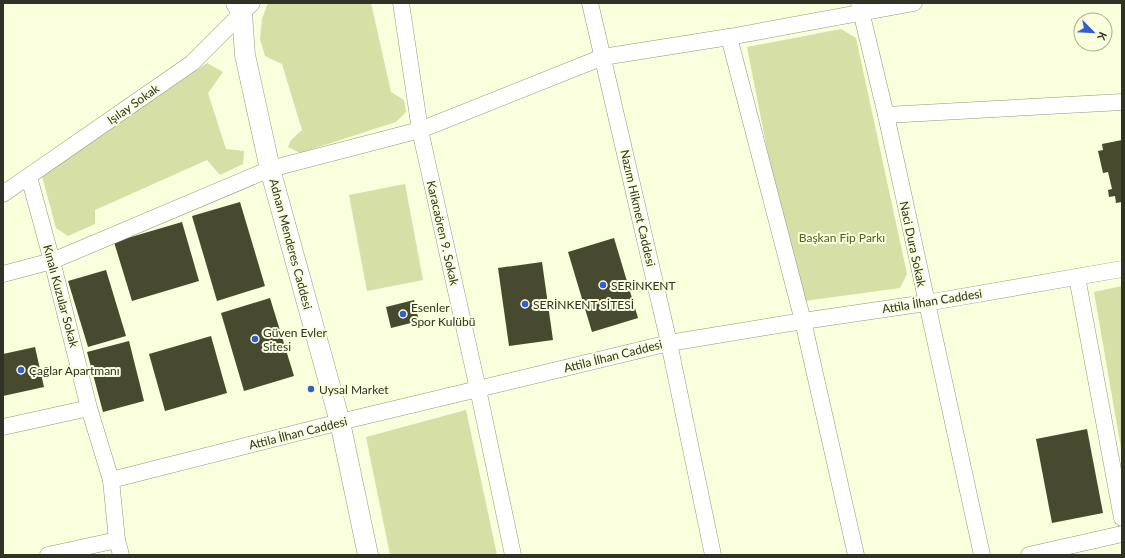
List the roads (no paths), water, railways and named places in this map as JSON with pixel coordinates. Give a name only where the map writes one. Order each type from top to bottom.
[{"type":"street","name":"Karacaören 9. Sokak","points":[[401,3],[420,130],[478,389],[513,555]]},
{"type":"street","name":"Nazım Hikmet Caddesi","points":[[590,3],[668,342],[713,555]]},
{"type":"street","points":[[3,274],[52,261],[270,169],[420,130],[603,58],[729,37],[860,8],[914,3]]},
{"type":"street","name":"Adnan Menderes Caddesi","points":[[244,6],[245,55],[270,169],[340,422],[368,555]]},
{"type":"street","name":"Işılay Sokak","points":[[3,194],[192,63],[244,6]]},
{"type":"street","name":"Naci Dura Sokak","points":[[860,8],[886,115],[982,555]]},
{"type":"street","points":[[729,37],[803,320],[856,555]]},
{"type":"street","points":[[886,115],[1122,102]]},
{"type":"street","name":"Kınalı Kuzular Sokak","points":[[28,177],[52,261],[89,408],[111,480],[117,540],[121,555]]},
{"type":"street","name":"Attila İlhan Caddesi","points":[[111,480],[340,422],[668,342],[803,320],[926,303],[1122,269]]},
{"type":"street","points":[[1077,277],[1122,518]]},
{"type":"street","points":[[3,428],[89,408]]},
{"type":"street","points":[[1029,555],[1122,534]]},
{"type":"street","points":[[48,555],[117,540]]},
{"type":"place","name":"SERİNKENT","points":[[603,285]]},
{"type":"place","name":"SERİNKENT SİTESİ","points":[[525,304]]},
{"type":"place","name":"Esenler Spor Kulübü","points":[[403,314]]},
{"type":"place","name":"Güven Evler Sitesi","points":[[255,339]]},
{"type":"place","name":"Çağlar Apartmanı","points":[[21,370]]},
{"type":"place","name":"Uysal Market","points":[[311,389]]},
{"type":"park label","name":"Başkan Fip Parkı","points":[[842,237]]}]
